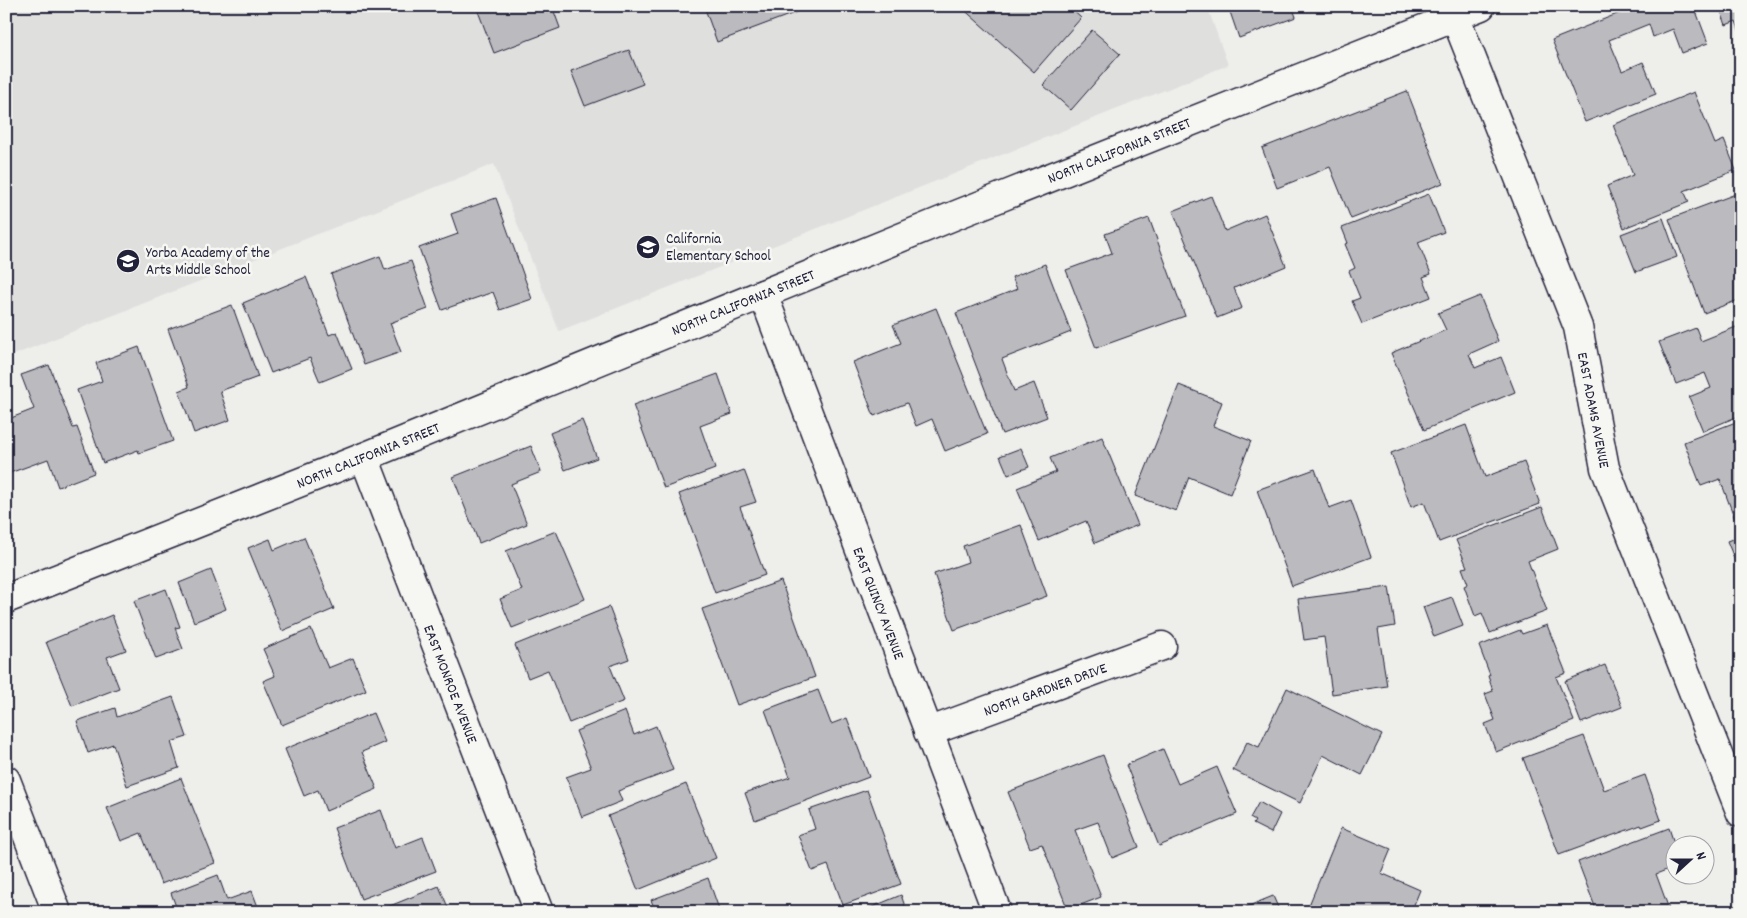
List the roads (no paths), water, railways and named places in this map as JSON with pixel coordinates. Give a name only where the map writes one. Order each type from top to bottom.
[{"type":"street","name":"NORTH CALIFORNIA STREET","points":[[6,599],[364,457],[1453,12],[1481,6]]},
{"type":"street","name":"EAST ADAMS AVENUE","points":[[1453,12],[1578,327],[1604,468],[1741,813]]},
{"type":"street","name":"EAST QUINCY AVENUE","points":[[763,294],[997,912]]},
{"type":"street","name":"EAST MONROE AVENUE","points":[[364,457],[539,912]]},
{"type":"street","name":"NORTH GARDNER DRIVE","points":[[928,732],[1162,646]]},
{"type":"street","points":[[6,780],[57,912]]},
{"type":"place","name":"California Elementary School","points":[[648,247]]},
{"type":"place","name":"Yorba Academy of the Arts Middle School","points":[[128,261]]}]
